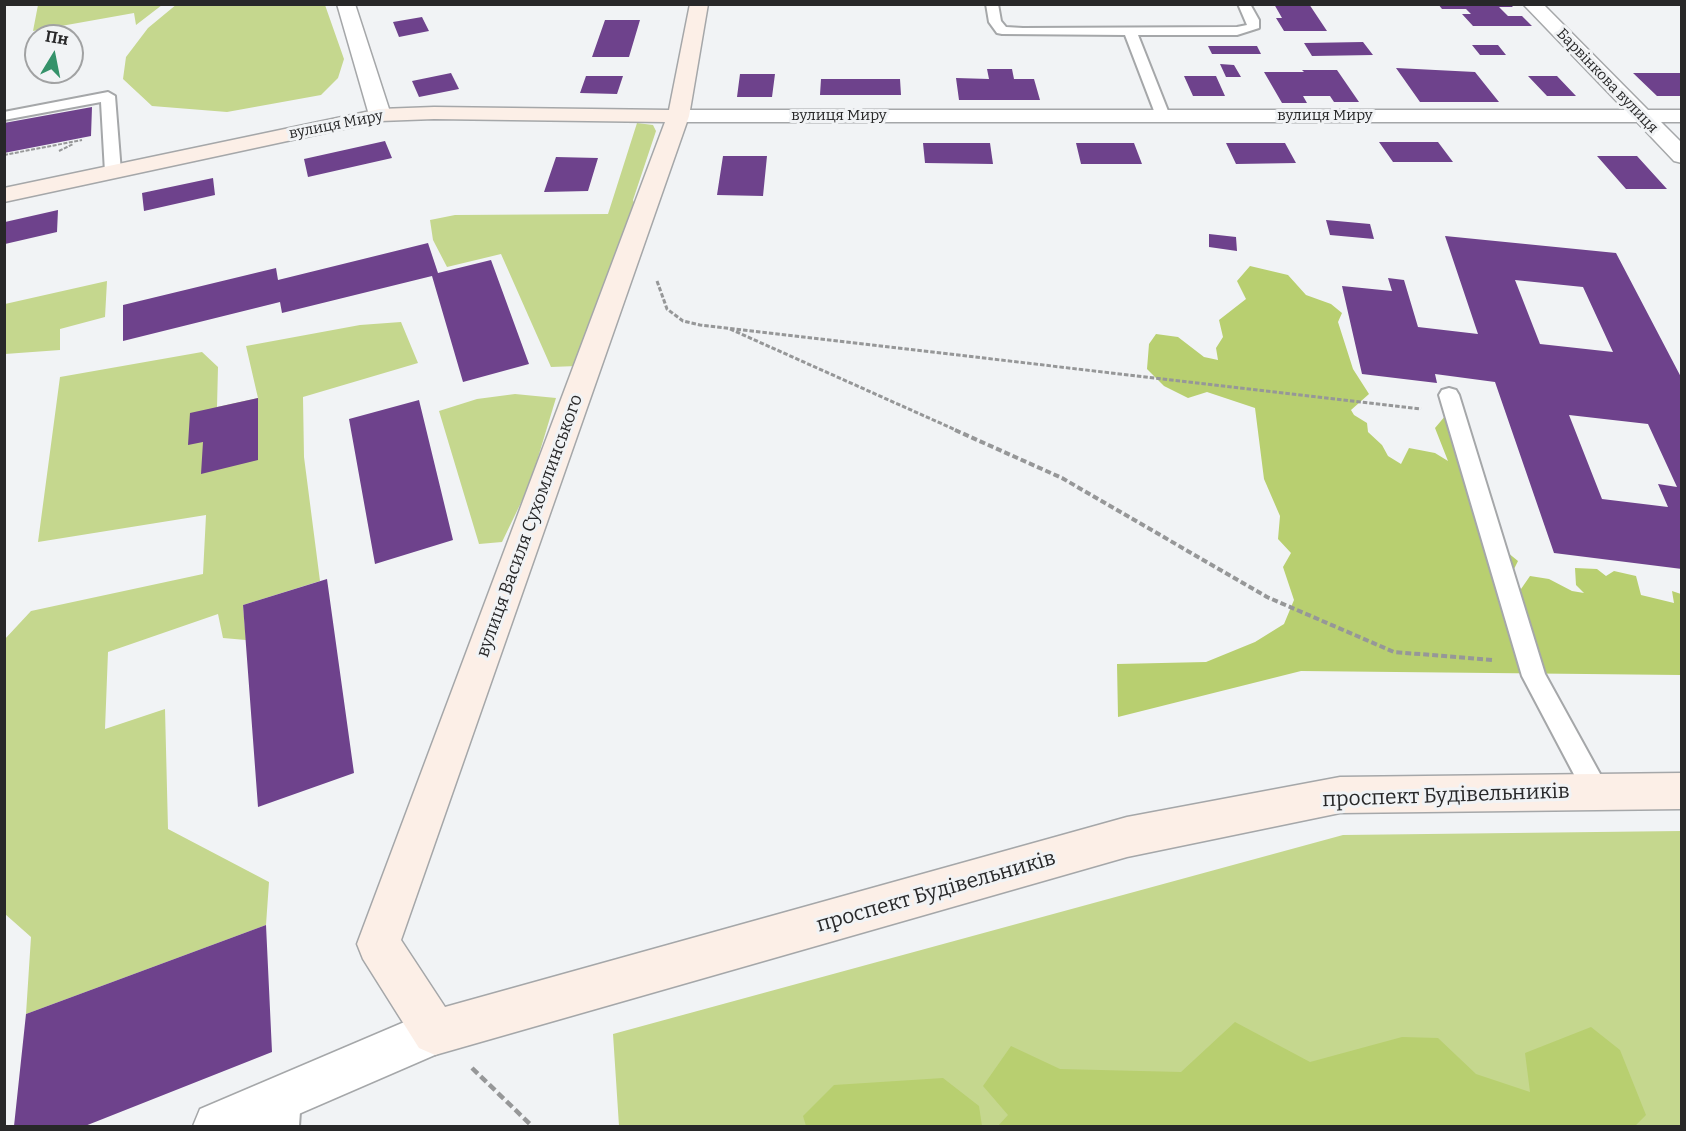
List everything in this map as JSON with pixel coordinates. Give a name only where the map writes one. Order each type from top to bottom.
[{"type":"street","points":[[346,4],[380,115]]},
{"type":"street","name":"вулиця Василя Сухомлинського","points":[[435,1032],[378,944],[678,116],[699,4]]},
{"type":"street","name":"Барвінкова вулиця","points":[[1532,4],[1682,156]]},
{"type":"street","name":"вулиця Миру","points":[[4,195],[380,115],[434,113],[678,116],[1682,116]]},
{"type":"street","name":"проспект Будівельників","points":[[217,1126],[284,1112],[435,1032],[1127,837],[1340,795],[1682,790]]},
{"type":"lane","points":[[992,4],[996,22],[1002,30],[1023,32],[1237,31],[1254,28],[1253,20],[1244,4]]},
{"type":"lane","points":[[1130,31],[1163,116]]},
{"type":"lane","points":[[4,116],[108,96],[112,172]]},
{"type":"lane","points":[[1452,404],[1534,676],[1597,792]]},
{"type":"path","points":[[4,155],[90,139]]},
{"type":"path","points":[[637,230],[667,309],[683,321],[730,329],[1452,404]]},
{"type":"path","points":[[730,329],[1062,478],[1267,597],[1394,652],[1530,663]]},
{"type":"path","points":[[435,1032],[532,1126]]},
{"type":"green space","points":[[38,4],[162,5],[136,25],[134,13],[72,24],[34,24]]},
{"type":"green space","points":[[177,4],[325,5],[344,59],[338,78],[321,95],[227,112],[152,106],[123,79],[126,57],[148,28]]},
{"type":"green space","points":[[637,123],[653,125],[656,131],[633,200],[637,211],[577,366],[551,367],[501,254],[447,267],[433,240],[430,220],[455,215],[608,214]]},
{"type":"green space","points":[[1250,266],[1288,275],[1306,295],[1331,304],[1342,313],[1338,322],[1353,369],[1369,394],[1351,410],[1354,415],[1367,423],[1368,432],[1382,445],[1388,456],[1401,464],[1409,448],[1435,453],[1448,461],[1435,428],[1446,415],[1470,427],[1491,516],[1502,548],[1518,561],[1510,577],[1521,589],[1530,576],[1549,579],[1572,591],[1584,593],[1576,585],[1575,568],[1597,569],[1606,576],[1614,571],[1636,576],[1641,595],[1674,603],[1672,591],[1681,594],[1681,675],[1301,671],[1118,717],[1117,664],[1206,662],[1255,642],[1284,624],[1294,600],[1283,567],[1291,553],[1278,539],[1280,516],[1264,479],[1255,408],[1207,392],[1188,398],[1164,386],[1147,369],[1149,344],[1156,334],[1178,337],[1204,357],[1218,360],[1216,348],[1223,337],[1219,320],[1246,299],[1237,281]]},
{"type":"green space","points":[[107,281],[105,317],[60,329],[60,350],[5,354],[5,304]]},
{"type":"green space","points":[[401,322],[418,363],[303,397],[304,457],[320,581],[243,605],[246,640],[223,638],[218,614],[108,652],[105,729],[165,709],[168,829],[269,882],[266,925],[26,1014],[31,937],[5,914],[4,640],[31,611],[203,574],[206,515],[38,542],[60,377],[202,352],[218,367],[217,407],[258,398],[246,346],[360,325]]},
{"type":"green space","points":[[515,394],[556,398],[530,484],[502,542],[479,544],[439,411],[477,399]]},
{"type":"green space","points":[[1681,831],[1681,1126],[619,1126],[613,1034],[1343,835]]},
{"type":"green space","points":[[1235,1022],[1310,1062],[1402,1037],[1438,1038],[1476,1074],[1530,1092],[1525,1053],[1591,1027],[1620,1050],[1646,1115],[1635,1126],[998,1126],[1008,1115],[983,1086],[1011,1046],[1060,1069],[1181,1072]]},
{"type":"green space","points":[[943,1078],[979,1106],[982,1126],[806,1126],[803,1116],[834,1085]]},
{"type":"building","points":[[1274,4],[1309,4],[1327,31],[1284,31],[1276,18],[1282,18]]},
{"type":"building","points":[[1438,4],[1510,4],[1513,7],[1499,7],[1508,16],[1522,16],[1532,26],[1473,26],[1462,14],[1471,14],[1466,9],[1442,9]]},
{"type":"building","points":[[422,17],[429,31],[399,37],[393,22]]},
{"type":"building","points":[[605,20],[640,20],[629,57],[592,57]]},
{"type":"building","points":[[1363,42],[1373,55],[1312,56],[1304,43]]},
{"type":"building","points":[[1472,45],[1498,45],[1506,55],[1480,55]]},
{"type":"building","points":[[1208,46],[1257,46],[1261,54],[1212,54]]},
{"type":"building","points":[[1220,64],[1234,65],[1241,77],[1226,77]]},
{"type":"building","points":[[1396,68],[1475,72],[1499,102],[1420,102]]},
{"type":"building","points":[[987,69],[1012,69],[1014,79],[1034,79],[1040,100],[959,100],[956,78],[989,79]]},
{"type":"building","points":[[1302,70],[1337,70],[1359,102],[1334,102],[1330,96],[1303,96],[1307,103],[1282,103],[1264,72],[1304,72]]},
{"type":"building","points":[[451,73],[459,89],[419,97],[412,81]]},
{"type":"building","points":[[1633,73],[1682,73],[1682,96],[1657,96]]},
{"type":"building","points":[[740,74],[775,74],[772,97],[737,97]]},
{"type":"building","points":[[586,76],[623,76],[617,94],[580,93]]},
{"type":"building","points":[[1184,76],[1216,76],[1225,96],[1193,96]]},
{"type":"building","points":[[1528,76],[1557,76],[1576,96],[1547,96]]},
{"type":"building","points":[[821,79],[900,79],[901,95],[820,95]]},
{"type":"building","points":[[92,107],[91,136],[4,153],[4,123]]},
{"type":"building","points":[[385,141],[392,158],[308,177],[304,159]]},
{"type":"building","points":[[1379,142],[1438,142],[1453,162],[1393,162]]},
{"type":"building","points":[[923,143],[990,143],[993,164],[925,163]]},
{"type":"building","points":[[1076,143],[1134,143],[1142,164],[1081,164]]},
{"type":"building","points":[[1226,143],[1285,143],[1296,163],[1236,164]]},
{"type":"building","points":[[723,156],[767,156],[763,196],[717,195]]},
{"type":"building","points":[[1597,156],[1637,156],[1667,189],[1626,189]]},
{"type":"building","points":[[556,157],[598,158],[588,191],[544,192]]},
{"type":"building","points":[[213,178],[215,195],[144,211],[142,193]]},
{"type":"building","points":[[58,210],[57,232],[5,244],[5,222]]},
{"type":"building","points":[[1326,220],[1370,224],[1374,239],[1330,235]]},
{"type":"building","points":[[1209,234],[1236,237],[1237,251],[1209,247]]},
{"type":"building","points":[[1445,236],[1616,253],[1682,379],[1682,569],[1554,553],[1495,382],[1435,374],[1437,383],[1362,374],[1342,286],[1392,291],[1388,278],[1404,280],[1418,327],[1478,334]],"holes":[[[1515,280],[1583,287],[1613,352],[1540,344]],[[1569,415],[1648,424],[1677,487],[1658,484],[1668,507],[1602,499]]]},
{"type":"building","points":[[428,243],[438,273],[491,260],[529,364],[463,382],[432,276],[282,313],[280,302],[123,341],[123,305],[276,268],[278,280]]},
{"type":"building","points":[[258,398],[258,460],[201,474],[203,442],[188,445],[190,413]]},
{"type":"building","points":[[419,400],[453,540],[375,564],[349,419]]},
{"type":"building","points":[[327,579],[354,773],[258,807],[243,605]]},
{"type":"building","points":[[266,925],[272,1052],[85,1126],[14,1126],[26,1014]]}]
